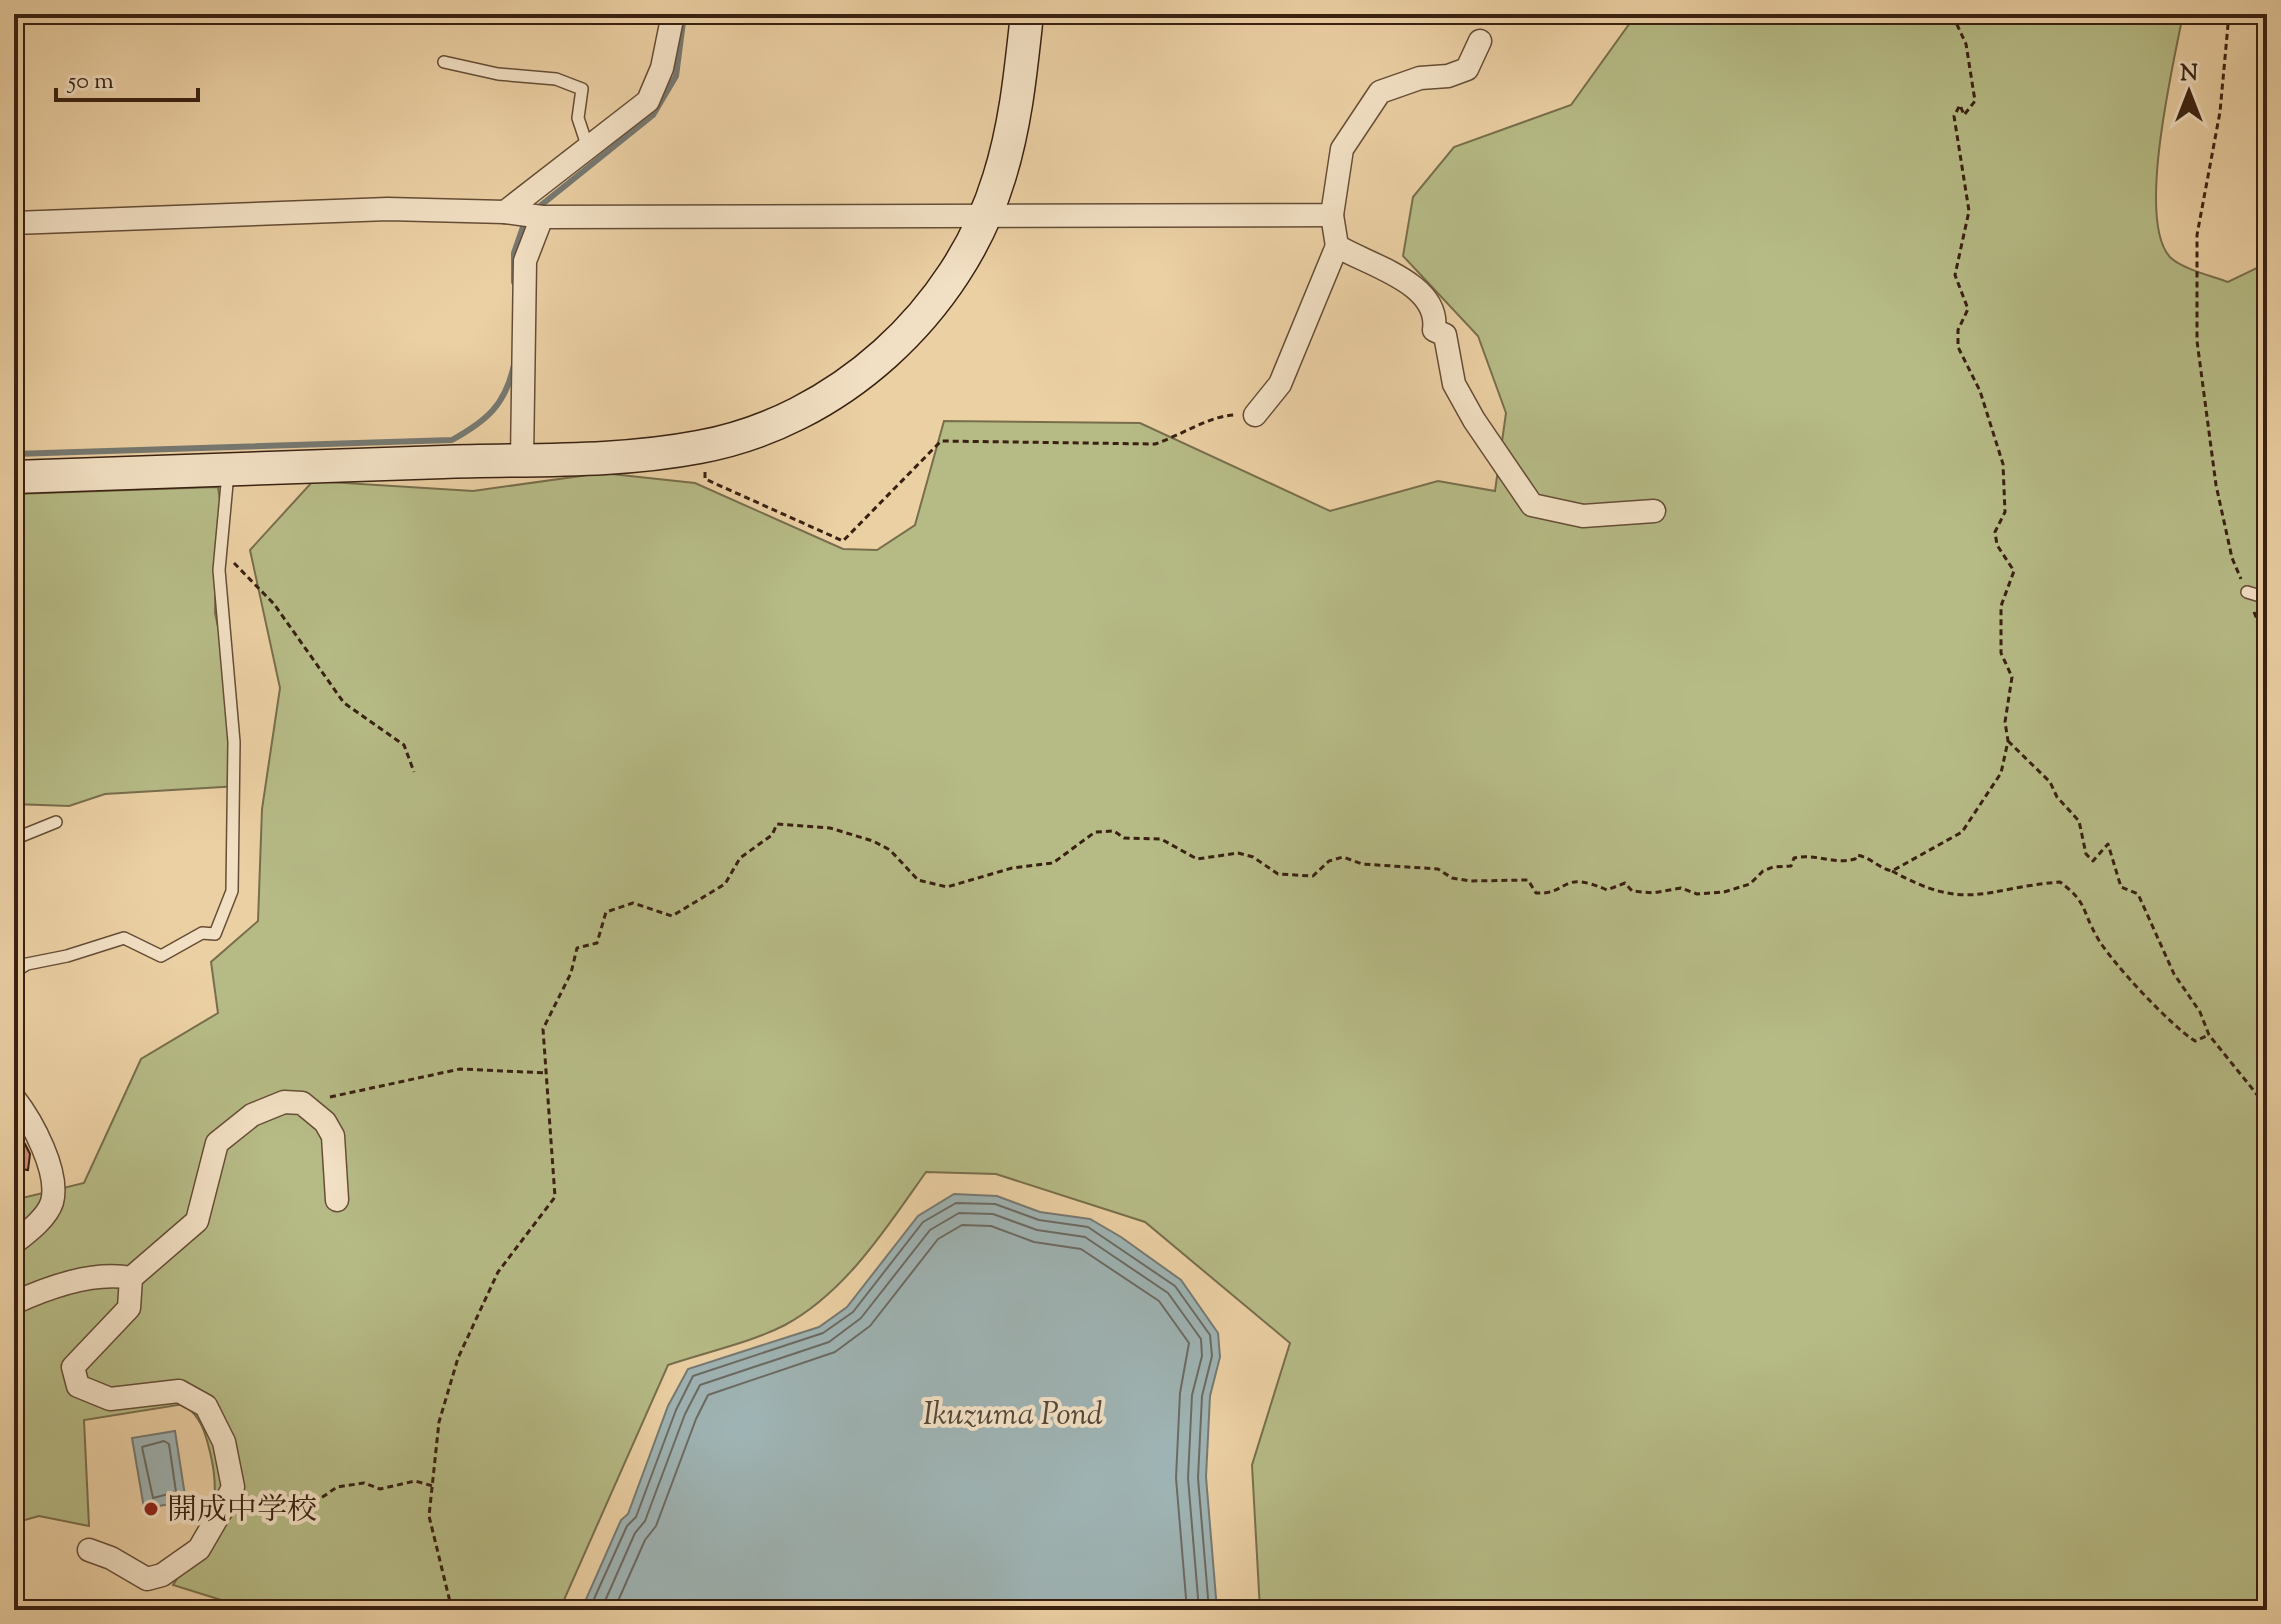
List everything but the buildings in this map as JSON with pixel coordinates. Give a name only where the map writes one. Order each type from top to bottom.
[{"type":"street","points":[[505,212],[648,101],[662,68],[673,14]]},
{"type":"street","points":[[14,477],[593,458],[701,447],[762,428],[819,402],[866,369],[925,311],[952,276],[985,215],[1008,147],[1019,92],[1027,14]]},
{"type":"street","points":[[1255,415],[1280,384],[1337,246],[1332,215],[1342,149],[1380,92],[1420,78],[1448,76],[1467,69],[1480,41]]},
{"type":"street","points":[[14,223],[388,209],[505,212],[542,217],[1332,215]]},
{"type":"street","points":[[522,459],[525,261],[542,217]]},
{"type":"street","points":[[1337,246],[1424,296],[1436,320],[1433,339],[1445,335],[1454,384],[1474,420],[1532,505],[1583,516],[1654,511]]},
{"type":"street","points":[[14,1098],[25,1113],[49,1162],[52,1202],[34,1228],[14,1243]]},
{"type":"street","points":[[89,1550],[147,1579],[162,1575],[199,1549],[233,1487],[231,1467],[206,1406],[179,1391],[110,1399],[78,1386],[73,1367],[129,1308],[131,1278],[197,1221],[217,1143],[252,1115],[284,1102],[302,1103],[325,1122],[333,1136],[337,1200]]},
{"type":"street","points":[[14,1303],[107,1274],[131,1278]]},
{"type":"lane","points":[[444,62],[498,74],[556,79],[582,89],[578,118],[588,149]]},
{"type":"lane","points":[[14,972],[27,964],[67,956],[124,938],[161,956],[202,933],[215,934],[227,912],[232,891],[234,742],[219,570],[228,469]]},
{"type":"lane","points":[[2247,592],[2267,598]]},
{"type":"lane","points":[[14,839],[56,822]]},
{"type":"path","points":[[1892,871],[1962,832],[2001,773],[2008,741],[2005,722],[2012,677],[2001,653],[2001,606],[2014,571],[1997,545],[1995,532],[2005,512],[2003,464],[1980,391],[1958,347],[1958,330],[1968,309],[1955,275],[1956,259],[1969,211],[1954,116],[1960,105],[1964,115],[1975,101],[1966,44],[1952,14]]},
{"type":"path","points":[[2229,14],[2220,112],[2207,166],[2197,235],[2197,341],[2216,485],[2232,558],[2267,644]]},
{"type":"path","points":[[705,469],[705,479],[843,541],[941,441],[1155,444],[1187,433],[1217,415],[1255,415]]},
{"type":"path","points":[[222,547],[274,604],[344,703],[404,745],[414,772]]},
{"type":"path","points":[[2008,741],[2050,782],[2057,797],[2079,821],[2086,854],[2093,861],[2108,844],[2121,887],[2138,894],[2174,974],[2200,1012],[2209,1035],[2267,1107]]},
{"type":"path","points":[[452,1610],[429,1516],[439,1422],[458,1358],[498,1272],[555,1197],[543,1029],[571,973],[577,948],[597,943],[606,912],[633,903],[672,916],[725,884],[740,858],[772,835],[777,824],[830,828],[873,841],[890,850],[918,880],[947,887],[1012,868],[1053,863],[1095,832],[1114,831],[1124,838],[1161,839],[1197,859],[1238,853],[1253,857],[1278,874],[1313,876],[1329,861],[1343,857],[1362,864],[1438,869],[1452,878],[1470,881],[1528,880],[1536,893],[1549,894],[1569,881],[1581,880],[1607,890],[1625,883],[1632,891],[1644,893],[1681,888],[1697,894],[1724,892],[1750,884],[1763,871],[1791,866],[1794,858],[1802,856],[1842,862],[1855,859],[1857,855],[1872,858],[1881,869],[1892,871],[1920,887],[1959,897],[1993,895],[2060,882],[2082,900],[2097,937],[2114,961],[2177,1030],[2195,1041],[2209,1035]]},
{"type":"path","points":[[302,1103],[460,1069],[547,1073]]},
{"type":"path","points":[[224,1506],[275,1510],[311,1505],[337,1487],[364,1483],[380,1489],[415,1481],[433,1486]]},
{"type":"green space","points":[[1633,14],[2183,14],[2160,141],[2156,212],[2161,239],[2176,262],[2228,282],[2267,263],[2267,1610],[1260,1610],[1252,1465],[1290,1343],[1145,1222],[996,1174],[926,1172],[864,1257],[807,1311],[757,1337],[668,1365],[564,1600],[555,1610],[253,1610],[173,1585],[209,1523],[215,1491],[204,1431],[195,1414],[184,1404],[84,1420],[89,1526],[39,1516],[14,1523],[14,1200],[84,1183],[141,1059],[218,1013],[211,962],[258,921],[262,809],[280,688],[250,550],[313,481],[473,491],[602,473],[695,483],[843,549],[877,550],[915,525],[944,421],[1140,423],[1330,511],[1438,481],[1495,491],[1506,413],[1478,336],[1403,256],[1413,197],[1454,147],[1571,105],[1632,20]]},
{"type":"green space","points":[[218,487],[222,513],[216,553],[215,613],[237,713],[239,786],[105,794],[69,806],[14,804],[14,494]]},
{"type":"water","name":"Ikuzuma Pond","points":[[954,1194],[997,1196],[1040,1212],[1090,1219],[1181,1280],[1218,1333],[1220,1357],[1210,1396],[1206,1477],[1217,1610],[577,1610],[584,1604],[621,1520],[628,1514],[668,1406],[688,1369],[819,1327],[847,1307],[918,1216]]},
{"type":"water","points":[[175,1431],[186,1502],[144,1508],[132,1438]]},
{"type":"waterway","points":[[540,206],[653,115],[676,76],[684,14]]},
{"type":"waterway","points":[[514,282],[514,253],[523,227]]},
{"type":"waterway","points":[[14,454],[452,440],[492,411],[505,391],[514,365]]},
{"type":"place","name":"開成中学校","points":[[151,1509]]}]
